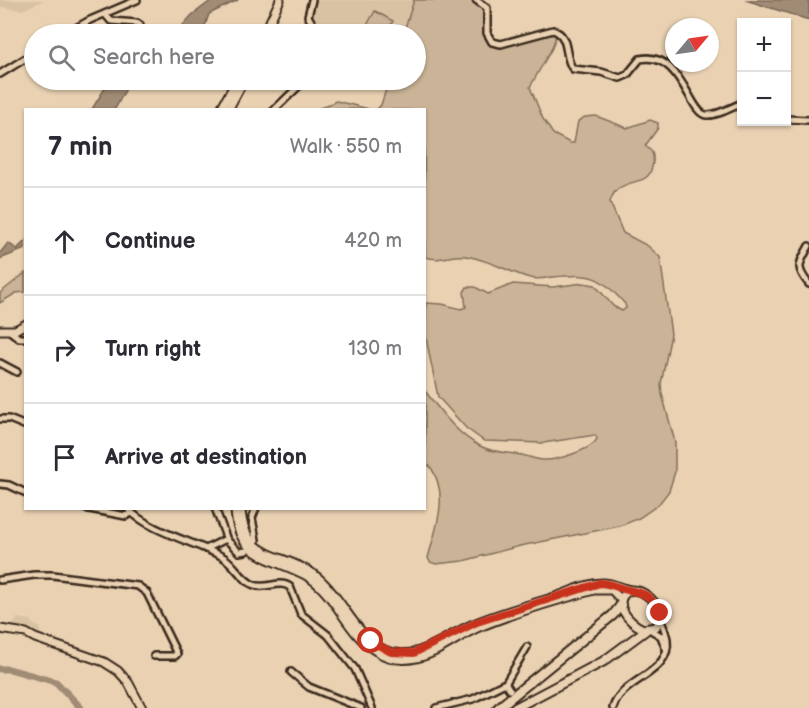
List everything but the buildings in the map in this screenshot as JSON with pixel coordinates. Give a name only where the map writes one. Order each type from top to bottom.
[{"type":"highway","points":[[498,708],[608,620],[622,606]]},
{"type":"highway","points":[[515,708],[598,664],[648,630]]},
{"type":"main road","points":[[269,24],[282,0]]},
{"type":"main road","points":[[273,24],[282,0]]},
{"type":"main road","points":[[221,108],[231,90]]},
{"type":"main road","points":[[229,108],[238,90]]},
{"type":"main road","points":[[0,330],[10,331],[24,325]]},
{"type":"main road","points":[[235,510],[238,528],[252,550],[267,560],[310,578],[368,645],[376,652],[392,658],[420,657],[479,627],[594,590],[610,590],[616,593],[622,606],[637,626],[648,630],[658,626],[661,620],[657,606],[643,593],[608,584],[588,586],[477,622],[418,652],[396,653],[371,641],[316,576],[258,548],[244,529],[241,510]]},
{"type":"main road","points":[[622,606],[625,593],[630,590]]},
{"type":"main road","points":[[0,631],[24,638],[34,638],[104,662],[118,670],[128,682],[142,708]]},
{"type":"street","points":[[83,24],[137,0]]},
{"type":"street","points":[[311,24],[309,16],[312,0]]},
{"type":"street","points":[[476,0],[487,8],[488,33],[492,42],[501,44],[554,30],[558,31],[564,38],[568,60],[573,69],[601,72],[620,78],[627,75],[634,64],[640,60],[649,59],[664,64],[676,73],[702,114],[710,115],[737,105]]},
{"type":"street","points":[[105,14],[111,21],[138,24]]},
{"type":"street","points":[[0,74],[24,59]]},
{"type":"street","points":[[276,108],[295,90]]},
{"type":"street","points":[[791,119],[809,120]]},
{"type":"street","points":[[809,246],[802,257],[799,268],[800,273],[809,284]]},
{"type":"street","points":[[10,331],[19,338],[24,338]]},
{"type":"street","points":[[0,363],[17,372]]},
{"type":"street","points":[[0,420],[9,419],[24,425]]},
{"type":"street","points":[[0,484],[9,485],[24,492]]},
{"type":"street","points":[[94,510],[126,516],[129,511],[144,522],[227,559],[250,583],[263,586],[281,583],[288,585],[293,590],[303,617],[328,635],[352,666],[372,708]]},
{"type":"street","points":[[216,510],[227,540],[239,552],[246,551]]},
{"type":"street","points":[[255,510],[252,518],[256,540]]},
{"type":"street","points":[[206,549],[222,540],[227,540]]},
{"type":"street","points":[[0,580],[53,575],[138,586],[147,593],[177,654],[175,656],[154,656]]},
{"type":"street","points":[[613,708],[623,690],[657,667],[663,658],[668,640],[661,620]]},
{"type":"street","points":[[648,630],[661,636],[666,649]]},
{"type":"street","points":[[436,708],[473,699],[504,684],[527,647]]},
{"type":"street","points":[[291,672],[309,687],[361,708]]},
{"type":"street","points":[[504,684],[510,690]]},
{"type":"shaded area","points":[[0,0],[44,0],[23,10],[0,7]]},
{"type":"shaded area","points":[[212,0],[238,0],[209,14],[206,24],[184,24]]},
{"type":"shaded area","points":[[317,0],[414,0],[406,24],[316,24],[312,17],[312,8]]},
{"type":"shaded area","points":[[414,0],[472,0],[484,7],[486,36],[492,44],[498,47],[549,32],[557,33],[552,48],[530,87],[543,119],[553,134],[570,143],[574,143],[578,121],[585,117],[596,116],[627,128],[650,120],[658,123],[658,128],[645,146],[653,156],[649,175],[618,189],[610,202],[623,233],[648,246],[660,257],[671,334],[661,384],[675,442],[675,472],[669,491],[658,505],[639,518],[620,526],[520,546],[463,561],[436,564],[430,562],[428,558],[440,500],[436,477],[430,466],[426,465],[426,392],[456,429],[471,441],[490,450],[549,460],[581,451],[597,439],[595,435],[543,443],[484,441],[466,428],[438,397],[426,338],[426,303],[461,309],[466,307],[464,292],[467,287],[475,287],[488,294],[513,284],[553,287],[583,283],[595,285],[613,306],[622,311],[626,308],[625,304],[608,287],[594,278],[577,275],[533,279],[473,258],[426,257],[426,108],[378,108],[386,90],[426,90],[426,24],[406,24]]},
{"type":"shaded area","points":[[745,0],[809,0],[809,20],[752,2]]},
{"type":"shaded area","points":[[375,11],[393,21],[391,24],[368,24]]},
{"type":"shaded area","points":[[104,90],[125,90],[116,108],[93,108]]},
{"type":"shaded area","points":[[336,101],[365,108],[320,108]]},
{"type":"shaded area","points":[[24,242],[24,249],[0,259],[0,253],[8,243],[17,249]]},
{"type":"shaded area","points":[[24,274],[24,292],[16,293],[0,303],[0,293]]},
{"type":"shaded area","points":[[17,618],[32,620],[32,624],[41,628],[40,634],[9,627],[16,622]]},
{"type":"waterway","points":[[0,669],[9,669],[56,682],[81,708]]},
{"type":"route","points":[[371,641],[391,652],[414,653],[477,622],[600,583],[640,591],[654,602],[660,613]]}]
